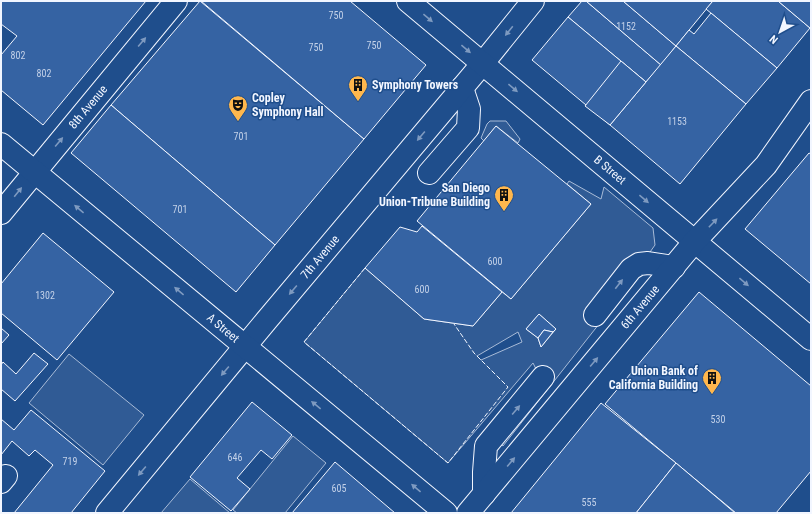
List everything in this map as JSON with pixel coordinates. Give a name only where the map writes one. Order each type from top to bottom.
[{"type":"main road","name":"8th Avenue","points":[[1,213],[176,1]]},
{"type":"main road","name":"B Street","points":[[408,1],[811,338]]},
{"type":"main road","name":"7th Avenue","points":[[107,513],[483,63],[533,1]]},
{"type":"main road","points":[[429,173],[468,128],[469,109],[462,88]]},
{"type":"main road","name":"6th Avenue","points":[[468,513],[695,241],[766,165],[809,107]]},
{"type":"main road","name":"A Street","points":[[1,144],[446,513]]},
{"type":"main road","points":[[595,315],[631,269],[639,264],[648,263],[674,267]]},
{"type":"main road","points":[[484,494],[486,446],[543,378]]},
{"type":"shaded area","points":[[490,121],[506,121],[520,139],[518,143],[496,126],[484,141],[481,138],[487,124]]},
{"type":"shaded area","points":[[569,181],[601,199],[604,187],[653,228],[655,245],[599,324],[503,446],[498,442],[538,373],[533,363],[448,463],[304,342],[365,268],[424,319],[473,326],[502,292],[511,299],[591,204],[567,184]],"holes":[[[539,314],[556,329],[541,347],[538,338],[526,329]],[[518,332],[522,342],[481,360],[477,356]]]},
{"type":"shaded area","points":[[69,354],[144,415],[103,465],[29,403]]},
{"type":"shaded area","points":[[293,436],[326,463],[285,513],[237,513],[233,510]]},
{"type":"shaded area","points":[[190,479],[230,513],[161,513]]},
{"type":"building","points":[[1,1],[146,1],[43,125],[1,90],[1,55],[17,36],[1,24]]},
{"type":"building","name":"Copley Symphony Hall","points":[[200,1],[364,139],[275,245],[111,105]]},
{"type":"building","name":"Symphony Towers","points":[[201,1],[350,1],[426,65],[364,139]]},
{"type":"building","points":[[582,1],[586,1],[661,65],[646,82],[568,17]]},
{"type":"building","points":[[586,1],[623,1],[676,46],[661,65]]},
{"type":"building","points":[[623,1],[713,1],[676,46]]},
{"type":"building","points":[[713,1],[778,1],[810,28],[777,68],[706,9]]},
{"type":"building","points":[[778,1],[811,1],[811,27],[810,28]]},
{"type":"building","points":[[711,13],[777,68],[746,104],[676,46],[689,30],[694,34]]},
{"type":"building","points":[[568,17],[646,82],[610,125],[532,60]]},
{"type":"building","points":[[676,46],[746,104],[680,184],[610,125]]},
{"type":"building","points":[[621,61],[646,82],[610,125],[585,106]]},
{"type":"building","points":[[111,105],[275,245],[236,292],[71,153]]},
{"type":"building","name":"San Diego Union-Tribune Building","points":[[496,126],[591,204],[511,299],[417,221]]},
{"type":"building","points":[[809,153],[811,154],[811,284],[745,229]]},
{"type":"building","points":[[422,226],[502,292],[473,326],[424,319],[365,268],[400,227],[417,232]]},
{"type":"building","points":[[43,233],[114,292],[57,360],[1,313],[1,284]]},
{"type":"building","name":"Union Bank of California Building","points":[[699,292],[811,386],[811,471],[776,513],[736,513],[605,404]]},
{"type":"building","points":[[539,314],[556,329],[553,332],[544,330],[538,338],[526,329]]},
{"type":"building","points":[[1,328],[9,335],[1,344]]},
{"type":"building","points":[[544,330],[553,332],[541,347],[538,338]]},
{"type":"building","points":[[34,353],[48,364],[15,401],[1,389],[1,365],[3,362],[16,374]]},
{"type":"building","points":[[252,402],[292,435],[272,459],[261,450],[237,478],[250,489],[231,511],[190,477]]},
{"type":"building","points":[[601,403],[676,463],[636,513],[511,513]]},
{"type":"building","points":[[31,410],[105,471],[71,513],[14,513],[53,465],[35,450],[29,456],[12,441],[1,455],[1,419],[14,430]]},
{"type":"building","points":[[335,462],[395,513],[292,513]]},
{"type":"building","points":[[676,463],[721,501],[735,513],[636,513]]},
{"type":"fence","points":[[365,268],[304,342],[448,463],[508,387],[474,353],[454,324]]},
{"type":"place","name":"Symphony Towers","points":[[358,102]]},
{"type":"place","name":"Copley Symphony Hall","points":[[238,122]]},
{"type":"place","name":"San Diego Union-Tribune Building","points":[[504,212]]},
{"type":"place","name":"Union Bank of California Building","points":[[712,395]]}]
